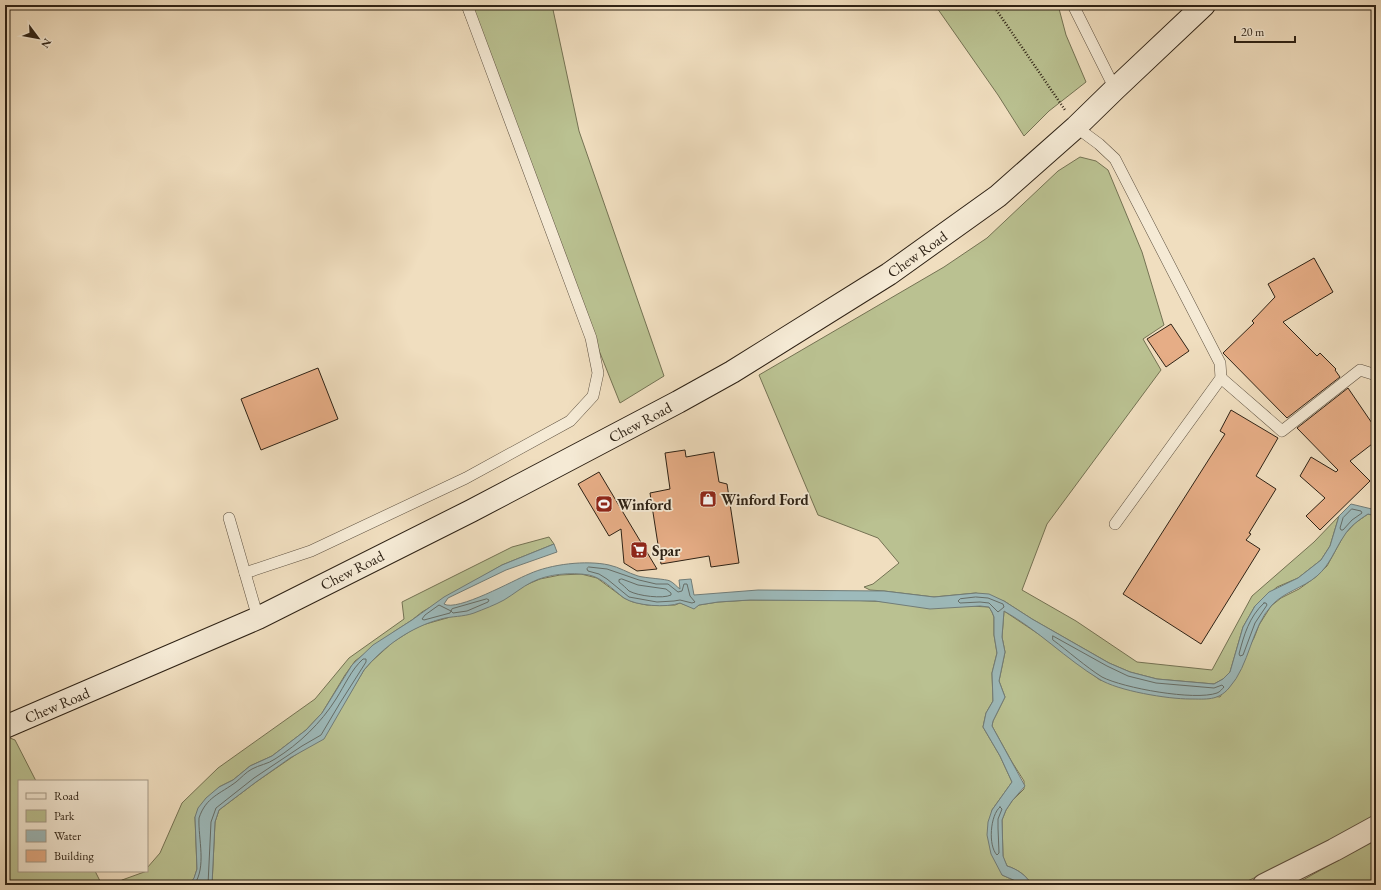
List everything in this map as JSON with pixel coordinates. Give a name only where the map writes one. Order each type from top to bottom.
[{"type":"main road","name":"Chew Road","points":[[5,728],[258,618],[471,511],[732,372],[889,274],[998,196],[1076,127],[1115,88],[1204,5]]},
{"type":"main road","points":[[1264,885],[1376,827]]},
{"type":"lane","points":[[245,573],[311,551],[466,478],[570,421],[593,396],[598,373],[591,338],[467,5]]},
{"type":"lane","points":[[1073,5],[1115,88]]},
{"type":"lane","points":[[1076,127],[1099,144],[1115,159],[1220,363],[1221,378],[1115,524]]},
{"type":"lane","points":[[1221,378],[1282,431],[1360,370],[1376,375]]},
{"type":"lane","points":[[229,518],[258,618]]},
{"type":"path","points":[[993,5],[1076,127]]},
{"type":"green space","points":[[461,5],[552,5],[579,131],[664,376],[620,403]]},
{"type":"green space","points":[[935,5],[1058,5],[1066,35],[1086,82],[1049,111],[1024,136],[998,95]]},
{"type":"green space","points":[[1080,157],[1096,161],[1108,170],[1142,252],[1164,325],[1143,339],[1161,370],[1047,524],[1022,590],[1076,621],[1137,662],[1212,670],[1252,596],[1314,542],[1339,516],[1330,546],[1321,560],[1298,578],[1277,587],[1255,606],[1243,627],[1230,672],[1223,679],[1214,684],[1157,679],[1130,672],[1109,663],[1032,619],[1004,601],[976,593],[934,597],[870,590],[864,587],[873,584],[899,563],[878,538],[818,515],[759,375],[944,267],[987,238],[1058,171]]},
{"type":"green space","points":[[1368,514],[1376,516],[1376,815],[1327,844],[1239,885],[1032,885],[1021,873],[1007,866],[1003,857],[1002,820],[1012,801],[1024,789],[1024,781],[992,726],[1005,697],[999,681],[1005,652],[1002,637],[1004,611],[1043,637],[1100,680],[1220,697],[1271,606],[1281,598],[1299,589],[1317,576],[1327,566],[1344,535],[1355,523]]},
{"type":"green space","points":[[549,537],[554,544],[502,565],[422,612],[395,631],[355,661],[322,713],[306,730],[272,756],[250,766],[233,780],[219,787],[195,817],[197,869],[194,879],[189,885],[115,885],[122,880],[148,872],[148,867],[160,853],[182,803],[218,768],[315,699],[349,658],[404,619],[402,602],[512,547]]},
{"type":"green space","points":[[581,574],[597,578],[624,598],[633,602],[647,605],[675,605],[680,603],[694,608],[699,605],[718,602],[750,600],[850,600],[989,607],[994,617],[994,635],[997,653],[992,673],[993,701],[986,713],[983,727],[1000,756],[1012,782],[992,810],[1002,875],[1022,885],[212,885],[215,822],[219,810],[304,749],[343,705],[364,670],[393,642],[422,625],[447,618],[540,579],[560,575]]},
{"type":"green space","points":[[10,738],[15,740],[35,780],[18,780],[18,872],[96,872],[102,885],[5,885],[5,739]]},
{"type":"green space","points":[[1376,839],[1376,885],[1294,885]]},
{"type":"water","points":[[1351,504],[1376,510],[1376,516],[1368,514],[1349,529],[1322,572],[1306,584],[1282,597],[1272,605],[1259,624],[1242,668],[1236,679],[1225,692],[1216,697],[1201,699],[1169,698],[1130,691],[1107,683],[1075,663],[1029,627],[1004,611],[1002,637],[1005,652],[999,681],[1005,697],[992,726],[1025,786],[1012,801],[1002,820],[1003,856],[1007,866],[1021,873],[1032,885],[1022,885],[1002,875],[991,854],[987,835],[988,822],[992,810],[1012,782],[1000,756],[983,727],[986,713],[993,701],[992,673],[997,653],[994,635],[994,617],[989,607],[980,606],[930,609],[875,601],[750,600],[699,605],[694,609],[680,603],[660,606],[636,603],[629,601],[599,579],[589,575],[560,574],[538,579],[504,600],[470,614],[445,618],[419,627],[389,645],[364,670],[324,739],[290,758],[219,810],[215,822],[212,885],[189,885],[194,878],[197,869],[195,817],[198,808],[206,798],[219,787],[233,780],[250,766],[272,756],[306,730],[322,713],[352,665],[373,645],[444,597],[502,565],[554,544],[557,552],[506,570],[448,598],[444,604],[461,604],[538,571],[558,565],[579,563],[613,566],[638,576],[668,580],[680,589],[679,580],[691,579],[694,595],[758,590],[884,591],[934,597],[976,593],[989,594],[1004,601],[1032,619],[1109,663],[1130,672],[1157,679],[1214,684],[1223,679],[1230,672],[1243,627],[1255,606],[1269,592],[1298,578],[1321,560],[1330,546],[1339,516]]},
{"type":"building","points":[[1314,258],[1333,292],[1283,322],[1317,356],[1320,353],[1336,369],[1335,370],[1340,377],[1287,418],[1223,353],[1254,323],[1252,321],[1275,297],[1268,284]]},
{"type":"building","points":[[1171,324],[1189,351],[1166,367],[1147,339]]},
{"type":"building","points":[[318,368],[338,419],[261,450],[241,399]]},
{"type":"building","points":[[1348,388],[1376,429],[1376,441],[1350,461],[1370,481],[1320,530],[1306,516],[1325,498],[1300,476],[1311,457],[1336,472],[1338,470],[1297,428]]},
{"type":"building","points":[[1231,410],[1278,438],[1256,476],[1276,489],[1249,533],[1251,534],[1246,540],[1260,549],[1201,644],[1123,594],[1225,434],[1220,431]]},
{"type":"building","points":[[685,450],[686,457],[714,452],[719,482],[727,484],[739,563],[711,567],[709,556],[661,564],[650,493],[670,489],[665,453]]},
{"type":"building","name":"Winford","points":[[599,472],[657,569],[637,571],[624,563],[621,529],[609,536],[578,484]]},
{"type":"place","name":"Winford Ford","points":[[708,499]]},
{"type":"place","name":"Winford","points":[[604,504]]},
{"type":"place","name":"Spar","points":[[639,550]]}]
